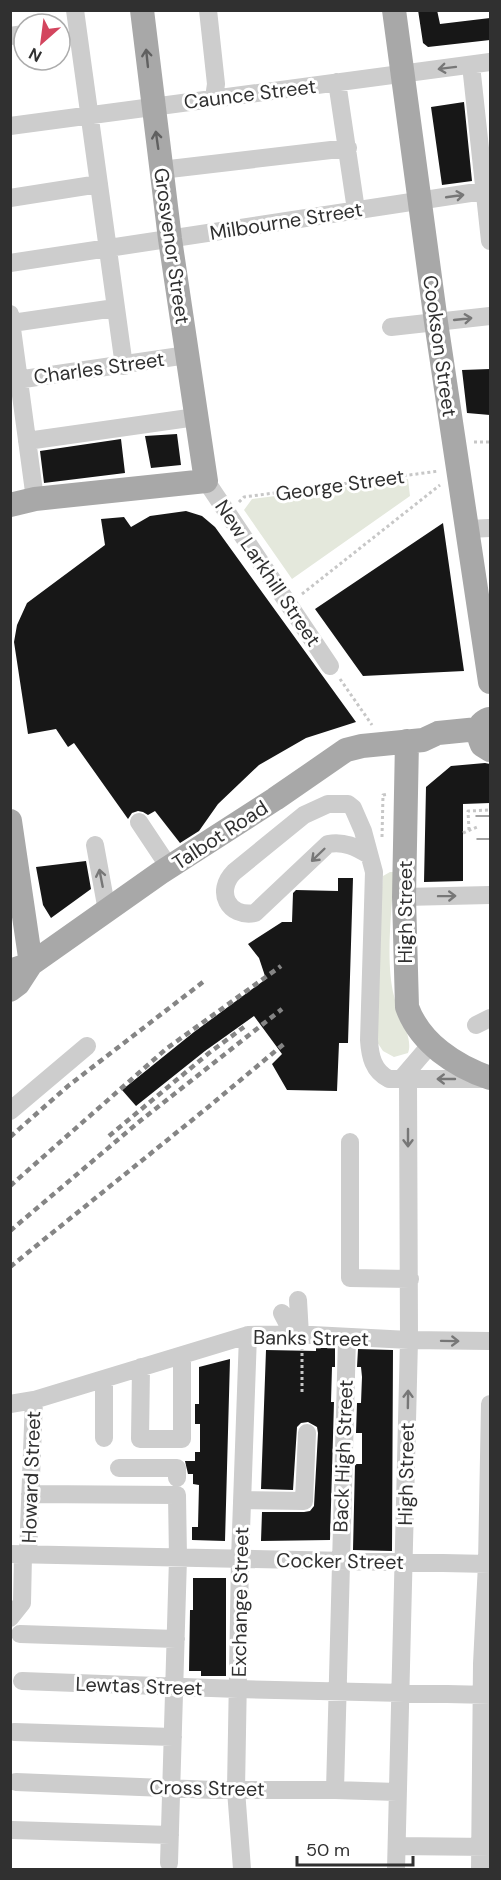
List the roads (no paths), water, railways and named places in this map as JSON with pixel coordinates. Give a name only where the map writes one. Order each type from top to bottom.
[{"type":"main road","name":"Grosvenor Street","points":[[142,10],[170,239],[206,481]]},
{"type":"main road","name":"Cookson Street","points":[[394,10],[459,473],[480,528],[490,681],[483,694],[485,733]]},
{"type":"main road","points":[[10,505],[35,499],[206,481]]},
{"type":"main road","name":"Talbot Road","points":[[10,990],[18,984],[21,967],[346,750],[368,745],[415,741],[441,747],[485,733]]},
{"type":"main road","name":"High Street","points":[[415,741],[405,772],[404,897],[407,1007],[413,1021],[431,1044],[462,1066],[490,1078]]},
{"type":"main road","points":[[368,745],[405,772]]},
{"type":"main road","points":[[10,821],[21,967]]},
{"type":"street","points":[[208,10],[216,84],[214,99]]},
{"type":"street","points":[[72,31],[90,115],[123,366]]},
{"type":"street","name":"Caunce Street","points":[[10,126],[490,62]]},
{"type":"street","points":[[471,65],[484,131],[490,241]]},
{"type":"street","points":[[337,82],[356,210]]},
{"type":"street","points":[[161,170],[348,148]]},
{"type":"street","points":[[10,198],[99,184]]},
{"type":"street","name":"Milbourne Street","points":[[10,263],[487,191]]},
{"type":"street","points":[[35,499],[15,380],[11,319],[115,308]]},
{"type":"street","points":[[391,327],[490,316]]},
{"type":"street","name":"Charles Street","points":[[15,380],[187,356]]},
{"type":"street","points":[[27,441],[196,417]]},
{"type":"street","name":"New Larkhill Street","points":[[206,481],[330,666]]},
{"type":"street","points":[[369,855],[349,845],[328,844],[255,913],[244,915],[236,911],[225,894],[224,888],[234,872],[304,816],[328,804],[348,804],[353,808],[363,831],[374,872],[369,1053],[375,1066],[398,1079],[490,1078]]},
{"type":"street","points":[[139,822],[169,867]]},
{"type":"street","points":[[95,845],[107,911]]},
{"type":"street","points":[[404,897],[490,895]]},
{"type":"street","points":[[398,1079],[431,1044]]},
{"type":"street","points":[[10,1112],[87,1046]]},
{"type":"street","name":"High Street","points":[[396,1869],[410,1279],[398,1079]]},
{"type":"street","points":[[350,1142],[350,1278],[410,1279]]},
{"type":"street","points":[[298,1300],[298,1334]]},
{"type":"street","points":[[282,1313],[298,1334]]},
{"type":"street","name":"Banks Street","points":[[10,1404],[34,1400],[248,1335],[298,1334],[347,1338],[490,1341]]},
{"type":"street","name":"Exchange Street","points":[[242,1869],[236,1790],[240,1559],[248,1335]]},
{"type":"street","name":"Back High Street","points":[[334,1790],[347,1338]]},
{"type":"street","points":[[141,1367],[140,1439],[182,1439],[183,1355]]},
{"type":"street","points":[[104,1379],[104,1438]]},
{"type":"street","name":"Howard Street","points":[[15,1626],[22,1603],[20,1555],[30,1494],[34,1400]]},
{"type":"street","points":[[480,1869],[485,1846],[490,1404]]},
{"type":"street","points":[[242,1500],[304,1501],[307,1433]]},
{"type":"street","points":[[119,1468],[177,1468],[178,1558],[169,1863]]},
{"type":"street","points":[[30,1494],[177,1488]]},
{"type":"street","name":"Cocker Street","points":[[20,1555],[489,1564]]},
{"type":"street","points":[[15,1626],[176,1639]]},
{"type":"street","name":"Lewtas Street","points":[[22,1681],[486,1695]]},
{"type":"street","points":[[14,1732],[173,1737]]},
{"type":"street","name":"Cross Street","points":[[16,1782],[236,1790],[397,1792]]},
{"type":"street","points":[[12,1830],[170,1835]]},
{"type":"street","points":[[397,1846],[485,1846]]},
{"type":"tram line","points":[[476,816],[490,816]]},
{"type":"tram line","points":[[477,839],[490,839]]},
{"type":"railway","points":[[10,1186],[166,1049],[281,966]]},
{"type":"railway","points":[[10,1137],[68,1086],[203,982]]},
{"type":"railway","points":[[10,1231],[140,1121],[282,1009]]},
{"type":"railway","points":[[109,1136],[244,1027]]},
{"type":"railway","points":[[10,1267],[285,1043]]}]
